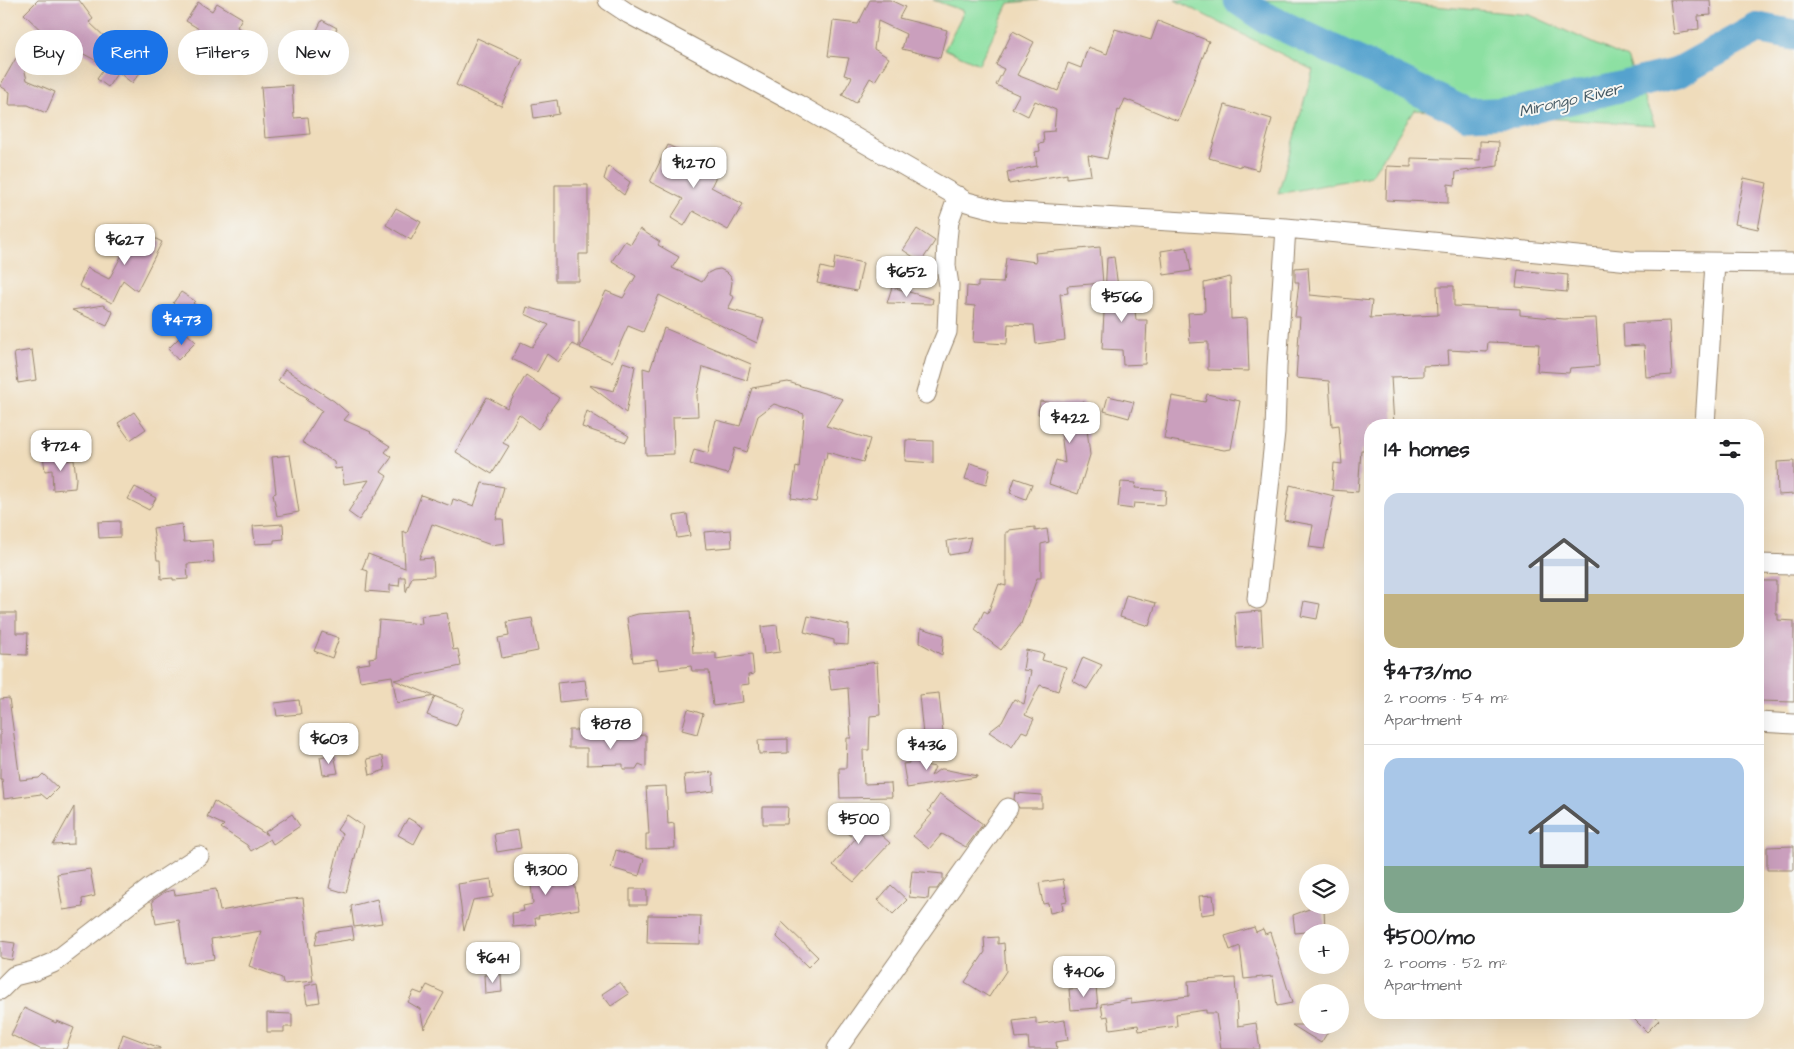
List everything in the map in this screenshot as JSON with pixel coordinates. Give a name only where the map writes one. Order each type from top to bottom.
[{"type":"street","points":[[608,0],[628,14],[797,104],[967,202],[1001,211],[1286,228],[1630,261],[1794,263]]},
{"type":"street","points":[[926,394],[936,358],[948,332],[949,285],[946,266],[948,221],[958,196]]},
{"type":"street","points":[[1257,599],[1275,432],[1277,367],[1286,228]]},
{"type":"street","points":[[1705,419],[1715,263]]},
{"type":"street","points":[[1764,564],[1794,565]]},
{"type":"street","points":[[1764,722],[1794,724]]},
{"type":"street","points":[[837,1049],[1008,808]]},
{"type":"street","points":[[0,990],[14,976],[34,971],[53,963],[150,888],[199,856]]},
{"type":"green space","points":[[933,0],[1038,0],[1009,3],[979,64],[945,49],[964,11]]},
{"type":"green space","points":[[1175,0],[1369,0],[1530,15],[1627,58],[1655,125],[1414,110],[1371,176],[1278,194],[1313,70]]},
{"type":"building","points":[[38,0],[79,0],[93,19],[89,22],[97,30],[93,30],[93,59],[83,54],[83,30],[41,30],[24,14]]},
{"type":"building","points":[[870,0],[890,0],[905,7],[899,18],[947,30],[940,58],[902,49],[906,34],[878,21],[874,49],[889,58],[875,81],[870,78],[856,103],[842,95],[852,77],[844,75],[849,58],[828,56],[833,21],[858,24]]},
{"type":"building","points":[[1670,0],[1710,0],[1711,15],[1698,16],[1699,29],[1674,34]]},
{"type":"building","points":[[198,2],[212,11],[217,3],[242,18],[237,27],[242,30],[198,30],[186,21]]},
{"type":"building","points":[[322,20],[337,28],[336,30],[317,30]]},
{"type":"building","points":[[1158,21],[1209,41],[1178,121],[1125,99],[1120,111],[1118,110],[1107,159],[1088,155],[1091,175],[1067,178],[1067,174],[1009,184],[1007,172],[1037,166],[1035,152],[1040,151],[1039,144],[1044,143],[1043,132],[1054,131],[1056,110],[1035,101],[1028,116],[1012,108],[1019,95],[996,85],[1004,69],[996,65],[1013,31],[1034,42],[1017,75],[1058,91],[1068,63],[1081,68],[1088,47],[1107,54],[1115,29],[1151,40]]},
{"type":"building","points":[[477,38],[523,59],[501,106],[456,85]]},
{"type":"building","points":[[15,60],[15,75],[26,75],[27,80],[55,92],[46,113],[28,105],[9,105],[10,92],[0,86]]},
{"type":"building","points":[[100,75],[116,75],[108,87],[97,79]]},
{"type":"building","points":[[122,75],[138,75],[132,83]]},
{"type":"building","points":[[292,85],[294,118],[308,117],[310,134],[265,138],[261,87]]},
{"type":"building","points":[[557,100],[559,114],[534,118],[532,104]]},
{"type":"building","points":[[1225,105],[1272,119],[1258,170],[1209,158]]},
{"type":"building","points":[[1480,141],[1499,142],[1498,166],[1456,172],[1455,185],[1448,184],[1448,203],[1386,200],[1387,166],[1411,167],[1411,158],[1480,160]]},
{"type":"building","points":[[668,145],[719,170],[711,187],[743,204],[728,230],[693,211],[684,226],[671,218],[683,199],[650,182]]},
{"type":"building","points":[[608,166],[630,182],[624,195],[604,179]]},
{"type":"building","points":[[1744,178],[1767,183],[1758,229],[1735,224]]},
{"type":"building","points":[[555,185],[588,185],[588,254],[579,254],[579,281],[555,281]]},
{"type":"building","points":[[396,208],[421,222],[411,240],[386,225]]},
{"type":"building","points":[[131,226],[162,242],[137,291],[123,280],[112,303],[79,286],[87,268],[109,279],[123,253],[118,251]]},
{"type":"building","points":[[640,229],[660,242],[658,245],[679,257],[672,268],[702,282],[708,273],[714,270],[720,269],[726,272],[732,282],[730,295],[734,297],[728,309],[764,319],[757,343],[659,295],[643,332],[628,326],[612,362],[580,348],[606,291],[623,298],[636,276],[612,261],[625,241],[631,244]]},
{"type":"building","points":[[917,229],[935,241],[921,262],[903,250]]},
{"type":"building","points":[[1100,247],[1103,283],[1067,286],[1068,293],[1060,294],[1065,340],[1036,344],[1034,325],[1008,324],[1007,344],[973,342],[975,306],[966,305],[967,286],[978,287],[978,282],[1003,283],[1006,258],[1036,262],[1035,253]]},
{"type":"building","points":[[1187,247],[1191,271],[1164,275],[1161,251]]},
{"type":"building","points":[[835,257],[863,263],[857,291],[817,283],[821,267],[833,270]]},
{"type":"building","points":[[1114,257],[1120,302],[1134,300],[1136,320],[1147,320],[1145,364],[1123,365],[1122,350],[1102,349],[1107,258]]},
{"type":"building","points":[[1308,267],[1310,295],[1372,301],[1370,318],[1438,315],[1437,286],[1454,286],[1454,306],[1520,309],[1520,315],[1564,319],[1596,318],[1599,366],[1570,368],[1569,373],[1537,371],[1539,344],[1488,342],[1487,352],[1448,350],[1449,365],[1423,366],[1423,376],[1391,377],[1394,419],[1364,419],[1364,450],[1361,450],[1358,492],[1332,490],[1334,463],[1342,464],[1339,425],[1332,426],[1329,381],[1296,378],[1300,317],[1295,317],[1299,282],[1295,282],[1295,268]]},
{"type":"building","points":[[1518,270],[1568,275],[1567,292],[1516,287]]},
{"type":"building","points":[[1230,277],[1231,319],[1247,318],[1249,371],[1208,370],[1208,342],[1190,343],[1188,313],[1205,312],[1204,283]]},
{"type":"building","points":[[892,287],[933,299],[932,304],[887,303]]},
{"type":"building","points":[[181,292],[195,301],[193,303],[201,310],[191,321],[173,303]]},
{"type":"building","points":[[103,305],[113,312],[107,326],[72,310]]},
{"type":"building","points":[[527,307],[579,321],[579,347],[573,344],[558,362],[547,354],[537,372],[512,359],[521,342],[532,347],[549,325],[525,314]]},
{"type":"building","points":[[1669,321],[1672,375],[1646,377],[1644,345],[1624,346],[1623,323]]},
{"type":"building","points":[[664,328],[751,364],[747,380],[703,367],[697,395],[698,416],[673,417],[674,454],[646,455],[643,368],[650,370]]},
{"type":"building","points":[[185,332],[196,342],[178,360],[168,349]]},
{"type":"building","points":[[32,350],[36,380],[18,383],[14,353]]},
{"type":"building","points":[[623,362],[635,366],[626,413],[589,385],[614,391]]},
{"type":"building","points":[[285,369],[334,401],[349,414],[344,420],[371,432],[390,446],[385,452],[392,457],[381,472],[387,476],[359,520],[348,512],[369,480],[344,484],[342,468],[335,469],[334,462],[302,442],[322,410],[306,400],[308,398],[278,381]]},
{"type":"building","points":[[526,375],[559,398],[538,429],[519,414],[503,443],[509,446],[492,474],[456,452],[487,397],[507,408]]},
{"type":"building","points":[[788,382],[843,399],[826,426],[870,439],[863,462],[827,452],[816,502],[791,498],[796,467],[799,468],[804,414],[774,404],[758,416],[747,452],[735,448],[728,474],[690,464],[694,449],[708,453],[716,420],[740,426],[752,388]]},
{"type":"building","points":[[1207,394],[1240,401],[1231,449],[1224,450],[1164,439],[1172,396],[1205,402]]},
{"type":"building","points":[[1108,396],[1134,402],[1129,418],[1104,411]]},
{"type":"building","points":[[1040,401],[1061,404],[1084,402],[1090,455],[1078,494],[1049,484],[1056,460],[1065,463],[1059,417],[1038,414]]},
{"type":"building","points":[[587,411],[629,436],[626,442],[582,427]]},
{"type":"building","points":[[134,412],[146,429],[130,440],[118,423]]},
{"type":"building","points":[[906,440],[933,441],[933,463],[905,461]]},
{"type":"building","points":[[57,452],[58,461],[74,460],[75,488],[53,490],[52,470],[45,471],[43,454]]},
{"type":"building","points":[[290,455],[299,512],[277,516],[273,494],[276,493],[272,457]]},
{"type":"building","points":[[1794,461],[1794,494],[1778,495],[1777,462]]},
{"type":"building","points":[[970,463],[990,469],[986,485],[965,479]]},
{"type":"building","points":[[1015,478],[1032,484],[1026,499],[1010,493]]},
{"type":"building","points":[[1121,482],[1136,483],[1135,488],[1166,490],[1165,505],[1134,503],[1133,509],[1118,507]]},
{"type":"building","points":[[482,483],[504,487],[496,519],[503,519],[505,543],[491,545],[432,524],[419,559],[433,558],[434,576],[412,577],[406,592],[405,577],[400,577],[399,586],[390,585],[390,593],[366,591],[368,571],[362,569],[368,554],[405,568],[403,531],[407,533],[421,495],[451,506],[453,499],[474,506]]},
{"type":"building","points":[[1290,485],[1334,496],[1324,549],[1309,547],[1313,525],[1284,520]]},
{"type":"building","points":[[135,487],[156,498],[149,510],[128,499]]},
{"type":"building","points":[[687,514],[690,536],[677,538],[674,516]]},
{"type":"building","points":[[120,521],[120,537],[99,538],[98,522]]},
{"type":"building","points":[[182,524],[184,542],[212,540],[214,562],[187,564],[188,579],[161,579],[160,560],[157,560],[153,528]]},
{"type":"building","points":[[283,524],[284,539],[274,540],[274,543],[255,544],[253,526]]},
{"type":"building","points":[[1035,527],[1035,531],[1047,529],[1049,542],[1041,544],[1041,578],[1037,578],[1021,624],[1001,650],[975,630],[984,611],[988,613],[999,584],[1006,586],[1006,532]]},
{"type":"building","points":[[731,530],[732,547],[706,549],[704,532]]},
{"type":"building","points":[[971,537],[967,552],[949,555],[947,541]]},
{"type":"building","points":[[1764,581],[1776,581],[1776,614],[1778,614],[1778,620],[1794,621],[1794,702],[1764,701]]},
{"type":"building","points":[[1126,595],[1156,603],[1149,626],[1120,617]]},
{"type":"building","points":[[1304,601],[1320,604],[1317,619],[1301,616]]},
{"type":"building","points":[[690,611],[693,653],[716,653],[716,659],[752,654],[754,674],[748,675],[749,684],[741,685],[743,702],[713,706],[709,671],[692,671],[691,666],[659,670],[657,659],[633,662],[627,617],[638,614]]},
{"type":"building","points":[[1261,611],[1263,646],[1237,648],[1235,613]]},
{"type":"building","points":[[0,613],[16,613],[16,633],[28,633],[27,655],[0,654]]},
{"type":"building","points":[[447,613],[453,650],[458,649],[461,666],[394,680],[434,696],[397,703],[392,676],[360,681],[357,665],[370,663],[369,658],[376,657],[379,620],[422,624],[421,616]]},
{"type":"building","points":[[808,616],[849,625],[848,645],[834,644],[834,640],[804,632]]},
{"type":"building","points":[[532,618],[538,651],[502,658],[498,638],[509,636],[507,622]]},
{"type":"building","points":[[777,625],[780,652],[764,654],[761,627]]},
{"type":"building","points":[[921,628],[944,635],[942,655],[920,643]]},
{"type":"building","points":[[322,632],[339,638],[332,658],[314,651]]},
{"type":"building","points":[[1026,650],[1044,654],[1042,660],[1066,667],[1058,691],[1040,685],[1025,715],[1034,719],[1027,733],[1022,731],[1012,747],[989,732],[1002,722],[1014,699],[1024,704],[1031,671],[1023,670]]},
{"type":"building","points":[[1083,657],[1102,665],[1087,689],[1073,681]]},
{"type":"building","points":[[877,662],[880,715],[870,716],[869,750],[863,750],[864,784],[891,783],[892,797],[840,798],[839,768],[846,768],[847,738],[851,738],[848,688],[831,690],[828,669]]},
{"type":"building","points":[[585,680],[588,699],[559,702],[557,683]]},
{"type":"building","points":[[939,693],[944,743],[923,735],[919,695]]},
{"type":"building","points":[[435,696],[464,708],[456,726],[427,715]]},
{"type":"building","points":[[9,698],[20,780],[39,778],[43,774],[58,788],[47,799],[41,794],[4,799],[2,779],[0,779],[0,699]]},
{"type":"building","points":[[299,700],[301,714],[277,716],[275,703]]},
{"type":"building","points":[[688,709],[703,714],[697,734],[682,730]]},
{"type":"building","points":[[569,730],[588,730],[588,739],[623,739],[623,736],[646,735],[646,767],[639,764],[636,769],[623,769],[623,764],[587,765],[587,748],[569,748]]},
{"type":"building","points":[[788,739],[788,753],[759,754],[758,740]]},
{"type":"building","points":[[922,745],[925,765],[935,767],[931,776],[940,769],[943,769],[977,777],[907,788],[903,764],[909,763],[906,748]]},
{"type":"building","points":[[334,754],[338,773],[323,775],[320,757]]},
{"type":"building","points":[[383,757],[385,770],[370,775],[367,759]]},
{"type":"building","points":[[713,772],[714,791],[686,794],[684,775]]},
{"type":"building","points":[[666,786],[668,824],[674,823],[675,848],[646,849],[646,834],[649,834],[646,787]]},
{"type":"building","points":[[1015,793],[1042,795],[1042,808],[1019,808],[1014,799]]},
{"type":"building","points":[[940,794],[983,824],[966,847],[942,834],[929,849],[913,836],[932,814],[928,811]]},
{"type":"building","points":[[214,801],[267,835],[265,832],[292,814],[300,826],[273,844],[270,839],[251,851],[247,845],[221,828],[224,825],[207,817]]},
{"type":"building","points":[[851,805],[863,814],[861,817],[890,843],[854,882],[833,865],[855,839],[836,825]]},
{"type":"building","points":[[74,807],[74,844],[53,845]]},
{"type":"building","points":[[763,807],[788,807],[787,824],[763,824]]},
{"type":"building","points":[[347,815],[363,826],[346,893],[329,888],[342,834],[337,830]]},
{"type":"building","points":[[408,818],[423,827],[414,844],[398,835]]},
{"type":"building","points":[[518,830],[521,848],[497,852],[494,834]]},
{"type":"building","points":[[1794,846],[1794,870],[1767,870],[1767,847]]},
{"type":"building","points":[[616,850],[644,859],[639,876],[611,868]]},
{"type":"building","points":[[550,856],[553,885],[574,881],[579,909],[538,916],[539,918],[535,918],[536,925],[513,927],[512,913],[524,911],[523,906],[533,904],[530,874],[536,873],[535,858]]},
{"type":"building","points":[[90,869],[95,896],[82,899],[83,907],[63,910],[57,874]]},
{"type":"building","points":[[912,871],[943,874],[943,880],[937,889],[929,889],[928,899],[909,897]]},
{"type":"building","points":[[491,879],[493,897],[473,900],[464,931],[458,884]]},
{"type":"building","points":[[1063,879],[1067,901],[1062,902],[1063,910],[1050,913],[1048,903],[1043,904],[1039,883]]},
{"type":"building","points":[[891,885],[907,900],[893,914],[878,900]]},
{"type":"building","points":[[216,889],[220,911],[280,900],[303,898],[313,981],[283,984],[282,978],[249,966],[261,931],[211,939],[214,959],[185,963],[179,920],[156,924],[152,901],[165,892],[174,890],[175,895]]},
{"type":"building","points":[[630,889],[647,889],[647,905],[630,905]]},
{"type":"building","points":[[1213,895],[1215,913],[1201,915],[1199,896]]},
{"type":"building","points":[[377,899],[382,923],[354,927],[351,906]]},
{"type":"building","points":[[1299,913],[1324,914],[1325,924],[1299,924],[1299,933],[1295,933],[1293,915]]},
{"type":"building","points":[[648,915],[701,916],[700,944],[647,943]]},
{"type":"building","points":[[782,922],[818,957],[808,967],[777,937]]},
{"type":"building","points":[[352,926],[354,939],[315,945],[318,931]]},
{"type":"building","points":[[1254,927],[1256,932],[1263,929],[1265,934],[1270,932],[1292,1003],[1277,1006],[1273,976],[1244,979],[1240,946],[1230,950],[1225,936]]},
{"type":"building","points":[[998,937],[998,944],[1004,943],[1006,971],[989,997],[965,982],[985,952],[984,938]]},
{"type":"building","points":[[0,941],[15,943],[12,960],[0,958]]},
{"type":"building","points":[[501,974],[502,992],[485,994],[484,975]]},
{"type":"building","points":[[1235,978],[1238,1026],[1256,1023],[1260,1049],[1221,1049],[1216,1013],[1206,1013],[1206,1010],[1176,1014],[1177,1026],[1139,1031],[1138,1025],[1110,1029],[1108,1016],[1103,1017],[1101,1004],[1131,999],[1131,1003],[1189,996],[1188,981]]},
{"type":"building","points":[[620,982],[629,994],[611,1006],[602,994]]},
{"type":"building","points":[[317,983],[320,1002],[307,1004],[304,986]]},
{"type":"building","points":[[427,985],[444,993],[424,1029],[420,1009],[408,1002],[414,991],[422,994]]},
{"type":"building","points":[[1096,987],[1098,1008],[1071,1010],[1069,989]]},
{"type":"building","points":[[24,1008],[56,1023],[57,1021],[74,1028],[66,1049],[40,1049],[11,1035]]},
{"type":"building","points":[[267,1013],[292,1014],[292,1027],[284,1027],[284,1032],[267,1032]]},
{"type":"building","points":[[1036,1018],[1036,1024],[1065,1020],[1068,1040],[1056,1042],[1057,1049],[1029,1049],[1028,1037],[1016,1038],[1013,1021]]},
{"type":"building","points":[[1634,1019],[1658,1019],[1647,1032]]},
{"type":"building","points":[[123,1034],[160,1048],[160,1049],[118,1049]]},
{"type":"building","points":[[1306,1034],[1326,1034],[1321,1043]]},
{"type":"waterway","name":"Mirongo River","points":[[1239,0],[1264,17],[1468,114],[1517,112],[1677,73],[1758,28],[1794,35]]}]
